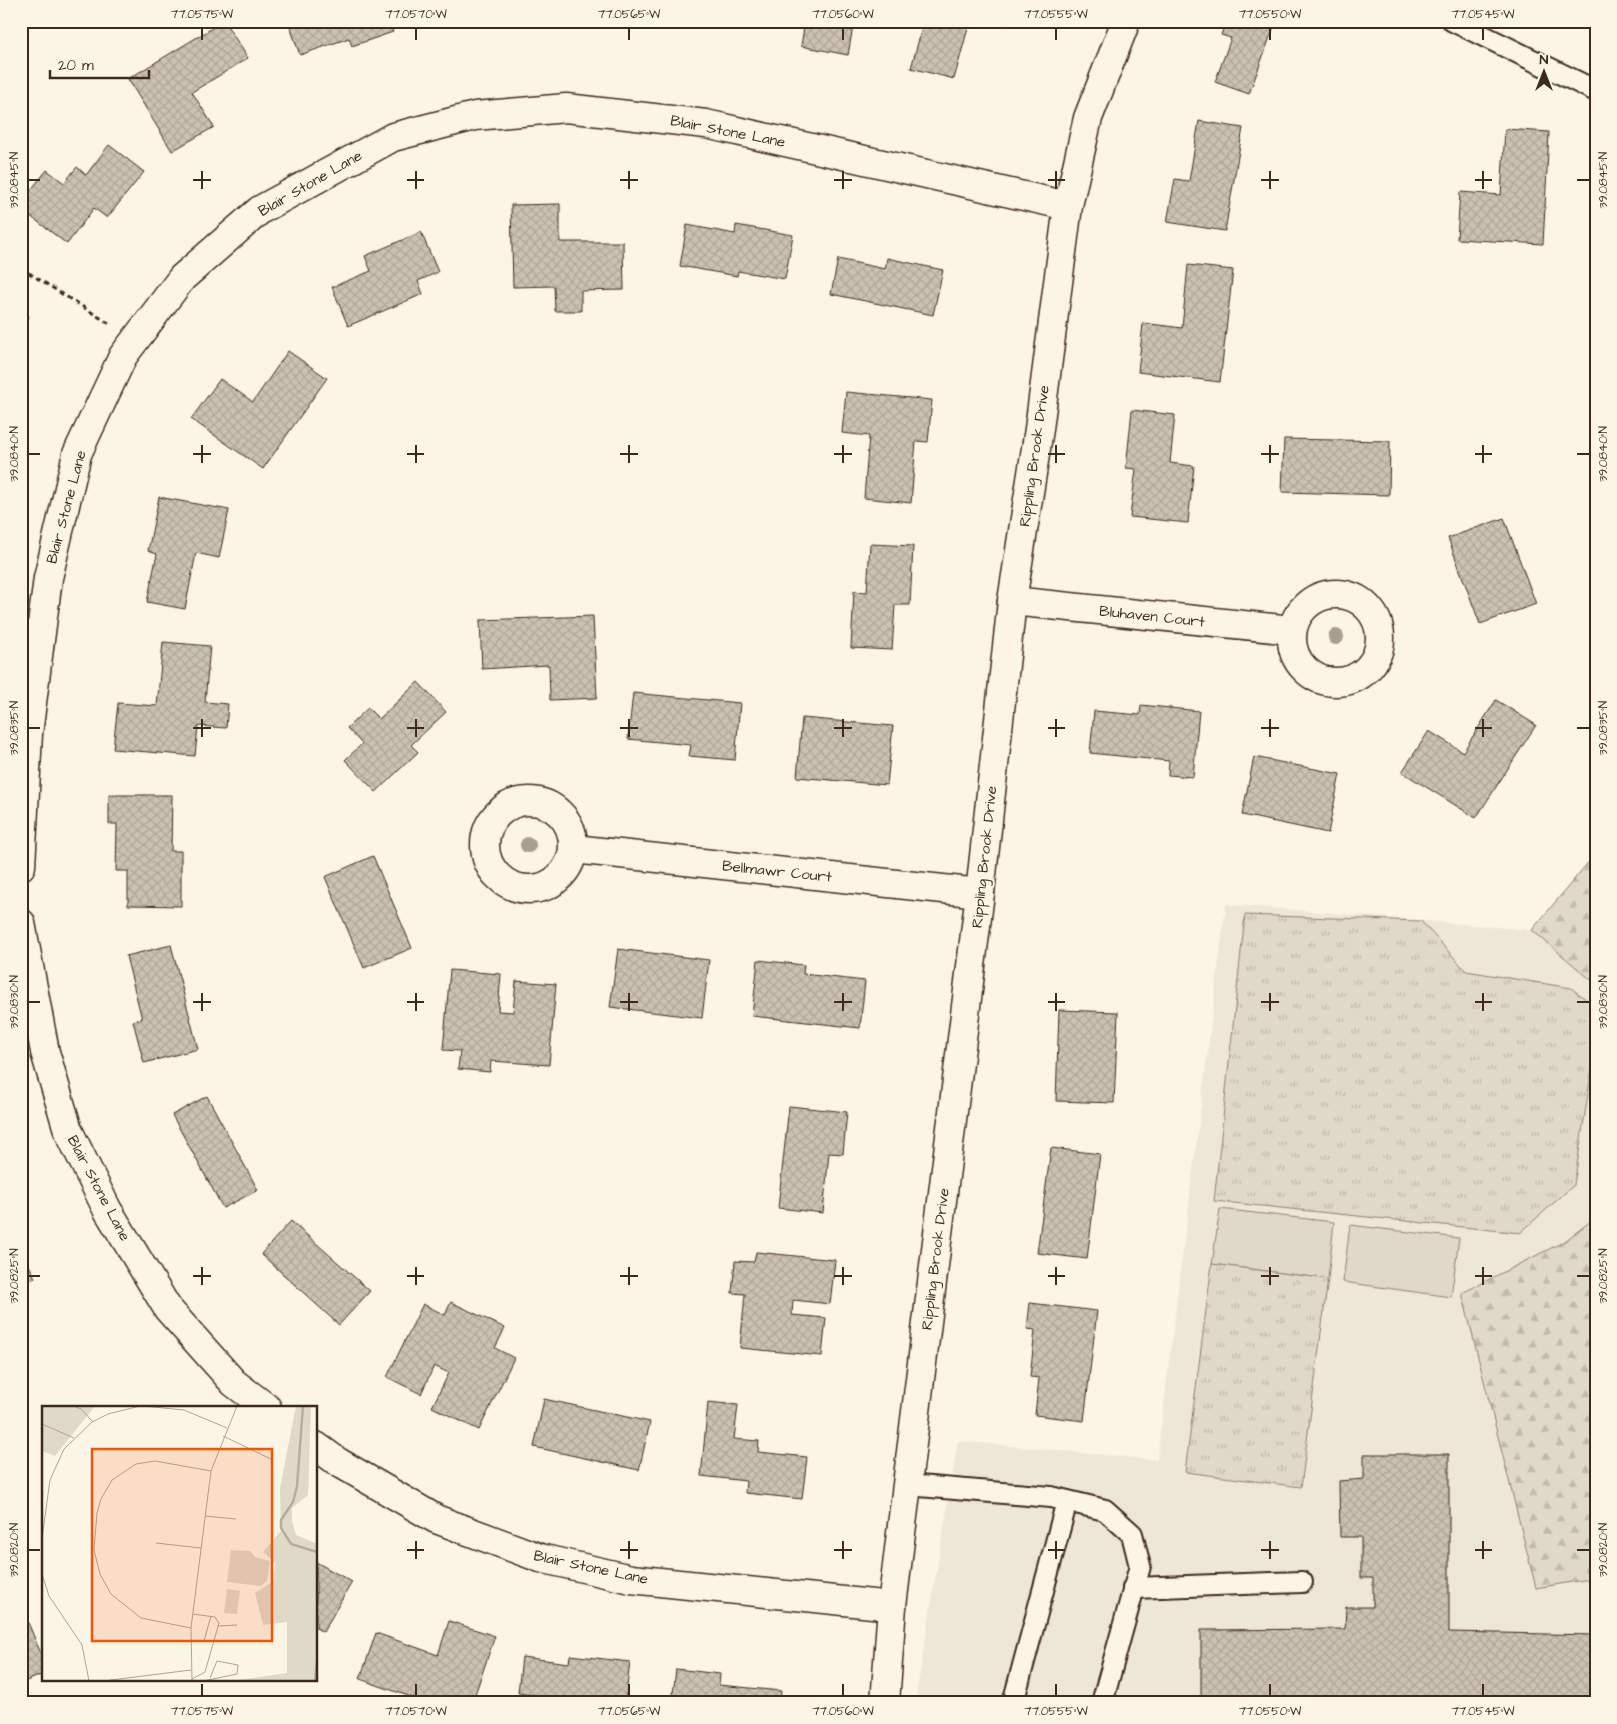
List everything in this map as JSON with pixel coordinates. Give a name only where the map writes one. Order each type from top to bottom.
[{"type":"street","name":"Rippling Brook Drive","points":[[885,1703],[892,1606],[980,893],[1012,601],[1039,429],[1068,206],[1088,118],[1126,21]]},
{"type":"street","name":"Blair Stone Lane","points":[[21,866],[28,734],[48,578],[77,454],[123,356],[182,278],[260,210],[394,136],[475,116],[566,108],[706,124],[1068,206]]},
{"type":"street","name":"Bluhaven Court","points":[[1012,601],[1292,630]]},
{"type":"street","name":"Bellmawr Court","points":[[574,849],[980,893]]},
{"type":"street","name":"Blair Stone Lane","points":[[21,923],[45,1052],[68,1130],[107,1209],[168,1309],[234,1383],[263,1406]]},
{"type":"street","name":"Blair Stone Lane","points":[[318,1447],[338,1462],[436,1519],[540,1558],[631,1579],[892,1606]]},
{"type":"lane","points":[[1452,21],[1596,90]]},
{"type":"lane","points":[[907,1485],[1051,1497],[1105,1510],[1132,1534],[1140,1566],[1102,1703]]},
{"type":"lane","points":[[1013,1703],[1067,1501]]},
{"type":"lane","points":[[1133,1588],[1302,1582]]},
{"type":"path","points":[[21,268],[136,340]]},
{"type":"shaded area","points":[[1226,904],[1532,930],[1596,953],[1596,1703],[915,1703],[958,1441],[1157,1460]]},
{"type":"green space","points":[[1596,853],[1596,984],[1532,930]]},
{"type":"green space","points":[[1245,915],[1421,921],[1466,971],[1571,988],[1596,1007],[1596,1042],[1574,1185],[1520,1233],[1214,1201]]},
{"type":"green space","points":[[1220,1209],[1334,1222],[1328,1279],[1212,1264]]},
{"type":"green space","points":[[1596,1217],[1596,1578],[1536,1588],[1462,1293],[1565,1241]]},
{"type":"green space","points":[[1350,1225],[1459,1238],[1451,1297],[1343,1282]]},
{"type":"green space","points":[[1212,1264],[1328,1279],[1301,1487],[1185,1472]]},
{"type":"building","points":[[224,21],[248,58],[192,92],[214,127],[172,151],[128,79]]},
{"type":"building","points":[[288,21],[389,21],[393,32],[352,46],[349,38],[300,55]]},
{"type":"building","points":[[805,21],[854,21],[848,55],[801,46]]},
{"type":"building","points":[[924,21],[970,21],[954,79],[911,68]]},
{"type":"building","points":[[993,21],[1011,21],[1010,26]]},
{"type":"building","points":[[1226,21],[1276,21],[1249,94],[1215,82],[1231,38],[1221,35]]},
{"type":"building","points":[[1199,121],[1243,128],[1225,231],[1167,222],[1175,179],[1189,181]]},
{"type":"building","points":[[1505,129],[1549,132],[1543,244],[1457,239],[1460,192],[1501,195]]},
{"type":"building","points":[[109,145],[144,172],[107,218],[94,208],[67,244],[21,209],[21,202],[47,170],[64,183],[77,167],[86,175]]},
{"type":"building","points":[[560,204],[560,242],[623,242],[624,290],[581,291],[581,311],[555,311],[554,286],[513,287],[511,205]]},
{"type":"building","points":[[687,225],[735,234],[736,225],[793,235],[785,279],[738,271],[737,276],[680,266]]},
{"type":"building","points":[[421,232],[438,272],[418,281],[423,294],[348,326],[332,287],[371,271],[365,256]]},
{"type":"building","points":[[887,258],[943,270],[933,315],[831,294],[838,259],[885,269]]},
{"type":"building","points":[[1188,265],[1233,270],[1220,382],[1138,372],[1143,323],[1182,328]]},
{"type":"building","points":[[21,313],[29,316],[21,334]]},
{"type":"building","points":[[288,351],[327,378],[263,469],[191,419],[220,379],[253,402]]},
{"type":"building","points":[[846,392],[932,400],[928,442],[916,441],[911,503],[864,498],[869,436],[842,433]]},
{"type":"building","points":[[1132,410],[1175,415],[1170,463],[1194,466],[1188,523],[1130,517],[1136,469],[1126,468]]},
{"type":"building","points":[[1284,439],[1390,441],[1389,495],[1282,492]]},
{"type":"building","points":[[159,497],[229,510],[219,558],[196,553],[185,609],[147,602],[157,554],[148,551]]},
{"type":"building","points":[[1504,518],[1536,604],[1480,624],[1448,538]]},
{"type":"building","points":[[870,544],[913,546],[910,605],[895,605],[892,650],[851,648],[854,591],[867,592]]},
{"type":"building","points":[[593,616],[597,698],[550,700],[549,665],[482,669],[480,620]]},
{"type":"building","points":[[163,642],[210,646],[205,702],[228,704],[226,728],[198,726],[195,756],[113,749],[118,703],[157,706]]},
{"type":"building","points":[[418,682],[446,712],[411,745],[418,752],[376,792],[345,760],[362,744],[347,728],[368,708],[379,719]]},
{"type":"building","points":[[633,693],[740,703],[735,760],[689,756],[691,745],[628,739]]},
{"type":"building","points":[[1496,700],[1536,725],[1476,818],[1402,772],[1429,731],[1463,752]]},
{"type":"building","points":[[1141,705],[1199,711],[1193,777],[1168,775],[1169,761],[1090,753],[1094,711],[1140,715]]},
{"type":"building","points":[[802,718],[893,726],[887,785],[797,777]]},
{"type":"building","points":[[1254,757],[1340,774],[1328,833],[1242,815]]},
{"type":"building","points":[[109,795],[172,795],[171,851],[181,851],[181,906],[128,905],[128,871],[116,871],[117,824],[109,824]]},
{"type":"building","points":[[373,856],[412,948],[364,968],[325,877]]},
{"type":"building","points":[[171,945],[198,1049],[144,1063],[133,1021],[142,1019],[126,956]]},
{"type":"building","points":[[618,949],[709,960],[702,1018],[610,1007]]},
{"type":"building","points":[[758,960],[804,965],[803,974],[865,981],[860,1028],[752,1016]]},
{"type":"building","points":[[450,970],[501,974],[498,1011],[513,1012],[516,981],[556,984],[549,1065],[491,1061],[490,1072],[458,1069],[460,1051],[443,1050]]},
{"type":"building","points":[[1059,1010],[1118,1012],[1114,1103],[1056,1101]]},
{"type":"building","points":[[207,1096],[258,1190],[223,1208],[172,1115]]},
{"type":"building","points":[[789,1106],[847,1112],[843,1154],[829,1153],[823,1213],[778,1208]]},
{"type":"building","points":[[1051,1148],[1100,1154],[1087,1259],[1037,1253]]},
{"type":"building","points":[[291,1221],[370,1291],[339,1325],[261,1254]]},
{"type":"building","points":[[21,1248],[35,1278],[21,1284]]},
{"type":"building","points":[[756,1252],[835,1260],[830,1304],[793,1300],[792,1315],[826,1318],[822,1356],[740,1348],[745,1294],[732,1293],[735,1261],[754,1262]]},
{"type":"building","points":[[451,1302],[505,1328],[495,1348],[514,1358],[479,1430],[432,1407],[449,1373],[434,1366],[421,1394],[387,1377],[423,1304],[445,1315]]},
{"type":"building","points":[[1030,1303],[1097,1311],[1084,1421],[1035,1415],[1039,1378],[1030,1377],[1035,1330],[1027,1329]]},
{"type":"building","points":[[544,1399],[650,1422],[639,1470],[534,1447]]},
{"type":"building","points":[[708,1402],[738,1405],[734,1439],[759,1441],[758,1452],[807,1457],[802,1499],[745,1493],[746,1481],[701,1476]]},
{"type":"building","points":[[1364,1454],[1449,1454],[1449,1632],[1596,1635],[1596,1703],[1201,1703],[1201,1630],[1345,1629],[1346,1607],[1373,1607],[1373,1578],[1361,1578],[1361,1537],[1340,1537],[1339,1481],[1364,1479]]},
{"type":"building","points":[[318,1563],[352,1582],[323,1632],[318,1629]]},
{"type":"building","points":[[27,1620],[42,1656],[42,1675],[21,1683],[21,1622]]},
{"type":"building","points":[[449,1621],[495,1636],[472,1703],[428,1703],[360,1679],[376,1633],[438,1655]]},
{"type":"building","points":[[570,1655],[630,1662],[625,1703],[597,1703],[518,1693],[522,1657],[569,1663]]},
{"type":"building","points":[[676,1669],[720,1674],[719,1685],[781,1691],[780,1703],[672,1703]]}]
